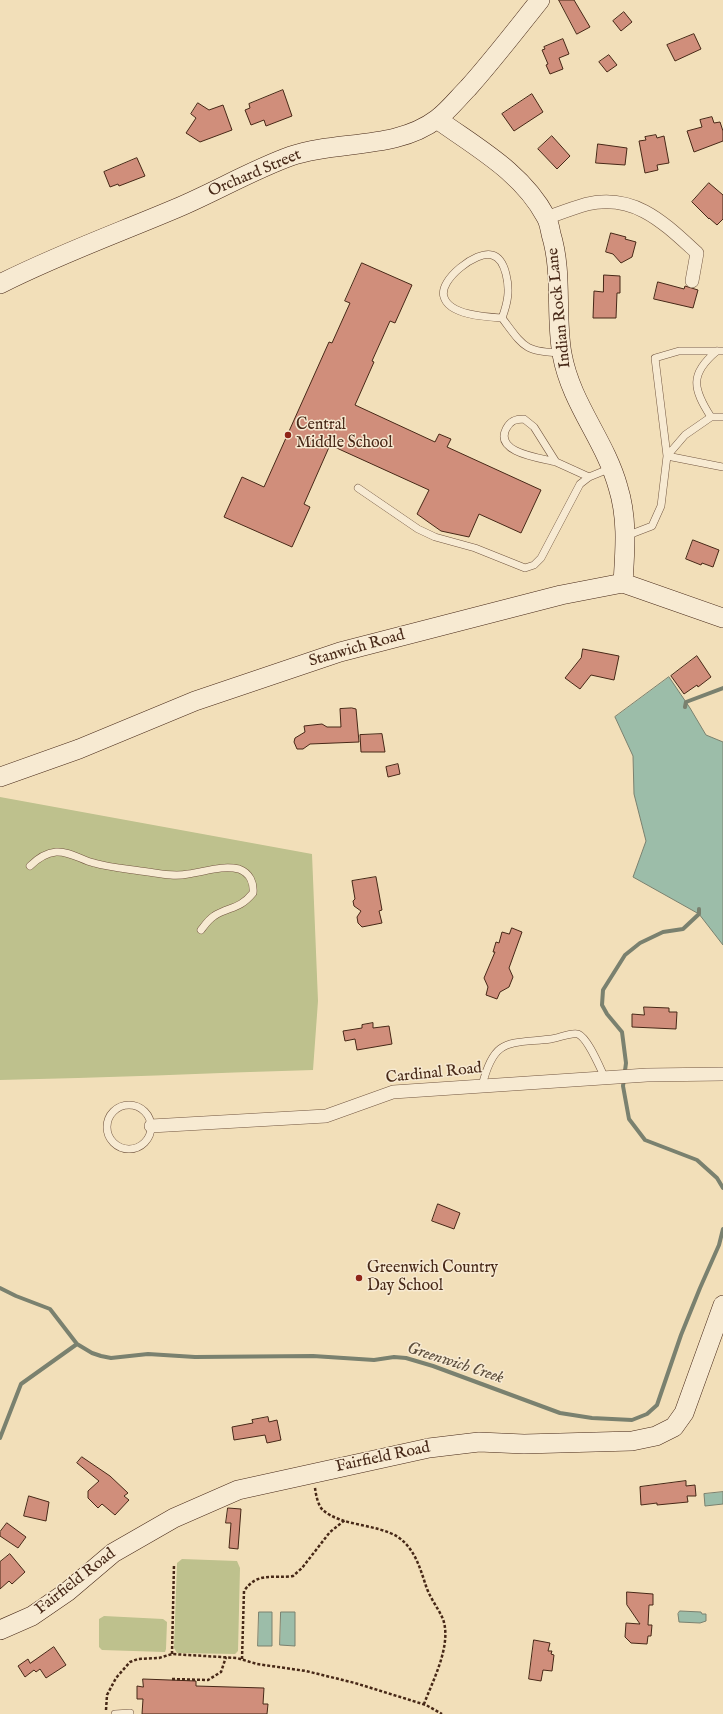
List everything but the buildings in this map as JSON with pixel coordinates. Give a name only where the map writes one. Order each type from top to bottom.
[{"type":"street","name":"Orchard Street","points":[[0,284],[55,258],[191,202],[290,156],[322,148],[393,138],[414,131],[437,119],[481,73],[540,0]]},
{"type":"street","name":"Indian Rock Lane","points":[[437,119],[508,169],[532,195],[546,218],[558,264],[558,311],[562,353],[566,373],[575,398],[611,468],[620,494],[626,522],[623,583]]},
{"type":"street","points":[[546,218],[589,204],[607,202],[623,203],[644,210],[680,237],[697,253],[692,281]]},
{"type":"street","points":[[623,583],[723,618]]},
{"type":"street","name":"Stanwich Road","points":[[0,777],[79,749],[194,701],[351,649],[561,595],[623,583]]},
{"type":"street","name":"Cardinal Road","points":[[151,1126],[326,1116],[393,1092],[605,1078],[723,1074]]},
{"type":"street","name":"Fairfield Road","points":[[0,1630],[32,1616],[67,1592],[113,1553],[174,1518],[238,1490],[428,1448],[478,1442],[524,1444],[632,1441],[656,1436],[674,1427],[684,1412],[723,1305]]},
{"type":"lane","points":[[502,318],[508,304],[509,290],[506,272],[500,259],[493,255],[484,254],[467,262],[452,276],[444,288],[444,297],[451,306],[467,313],[502,318],[520,342],[533,351],[562,353]]},
{"type":"lane","points":[[626,537],[652,526],[661,506],[667,456],[655,358],[679,351],[720,351]]},
{"type":"lane","points":[[711,417],[700,400],[696,384],[698,372],[705,361],[720,351]]},
{"type":"lane","points":[[667,456],[685,435],[711,417],[723,417]]},
{"type":"lane","points":[[556,462],[534,427],[524,419],[516,419],[508,424],[505,432],[506,443],[510,448],[518,453],[556,462],[589,476]]},
{"type":"lane","points":[[667,456],[723,467]]},
{"type":"lane","points":[[358,488],[418,529],[435,536],[475,548],[525,568],[534,565],[541,558],[580,484],[589,476],[611,468]]},
{"type":"lane","points":[[30,866],[42,856],[55,852],[66,852],[92,863],[151,872],[178,875],[215,868],[239,870],[247,874],[254,887],[253,893],[238,906],[215,915],[201,930]]},
{"type":"lane","points":[[482,1086],[495,1052],[507,1044],[558,1038],[572,1034],[579,1034],[586,1040],[605,1078]]},
{"type":"lane","points":[[134,1105],[140,1108],[150,1119],[151,1126],[150,1133],[142,1144],[129,1148],[122,1147],[111,1139],[108,1125],[113,1112],[119,1107],[134,1105]]},
{"type":"lane","points":[[115,1714],[130,1713]]},
{"type":"path","points":[[312,1474],[316,1496],[322,1510],[345,1520],[398,1537],[412,1550],[421,1569],[429,1595],[442,1619],[445,1632],[444,1650],[424,1704]]},
{"type":"path","points":[[242,1659],[244,1591],[248,1585],[253,1581],[264,1577],[293,1576],[302,1568],[330,1532],[345,1520]]},
{"type":"path","points":[[172,1654],[174,1564]]},
{"type":"path","points":[[106,1714],[107,1695],[116,1678],[130,1662],[138,1659],[159,1658],[172,1654],[242,1659],[257,1664],[306,1671],[355,1683],[424,1704],[442,1714]]},
{"type":"path","points":[[172,1679],[208,1680],[221,1672],[226,1657]]},
{"type":"green space","points":[[0,797],[312,854],[318,1001],[313,1070],[0,1080]]},
{"type":"green space","points":[[182,1559],[237,1561],[240,1568],[238,1651],[235,1654],[177,1653],[174,1648],[177,1563]]},
{"type":"green space","points":[[104,1616],[163,1619],[167,1622],[165,1652],[102,1650],[99,1647],[99,1619]]},
{"type":"shaded area","points":[[669,677],[706,735],[723,742],[723,945],[699,914],[633,877],[646,841],[634,794],[633,756],[615,717]]},
{"type":"shaded area","points":[[723,1492],[723,1504],[705,1506],[704,1494]]},
{"type":"shaded area","points":[[680,1611],[701,1612],[702,1614],[706,1614],[706,1621],[700,1623],[679,1622],[678,1614]]},
{"type":"shaded area","points":[[259,1612],[272,1612],[272,1646],[258,1646]]},
{"type":"shaded area","points":[[281,1612],[295,1612],[295,1646],[280,1645]]},
{"type":"waterway","name":"Greenwich Creek","points":[[685,707],[686,702],[723,688]]},
{"type":"waterway","name":"Greenwich Creek","points":[[699,909],[699,914],[683,929],[663,932],[640,943],[625,955],[603,990],[602,1005],[607,1014],[622,1032],[626,1063],[623,1086],[629,1119],[645,1140],[697,1160],[717,1178],[723,1188]]},
{"type":"waterway","name":"Greenwich Creek","points":[[0,1288],[50,1309],[77,1344],[92,1353],[101,1356],[111,1358],[148,1354],[195,1357],[313,1356],[374,1360],[394,1357],[406,1358],[433,1366],[560,1413],[592,1418],[632,1420],[647,1414],[657,1405],[681,1335],[719,1245],[723,1229]]},
{"type":"waterway","points":[[0,1438],[21,1384],[77,1344]]},
{"type":"place","name":"Central Middle School","points":[[288,435]]},
{"type":"place","name":"Greenwich Country Day School","points":[[359,1278]]}]
